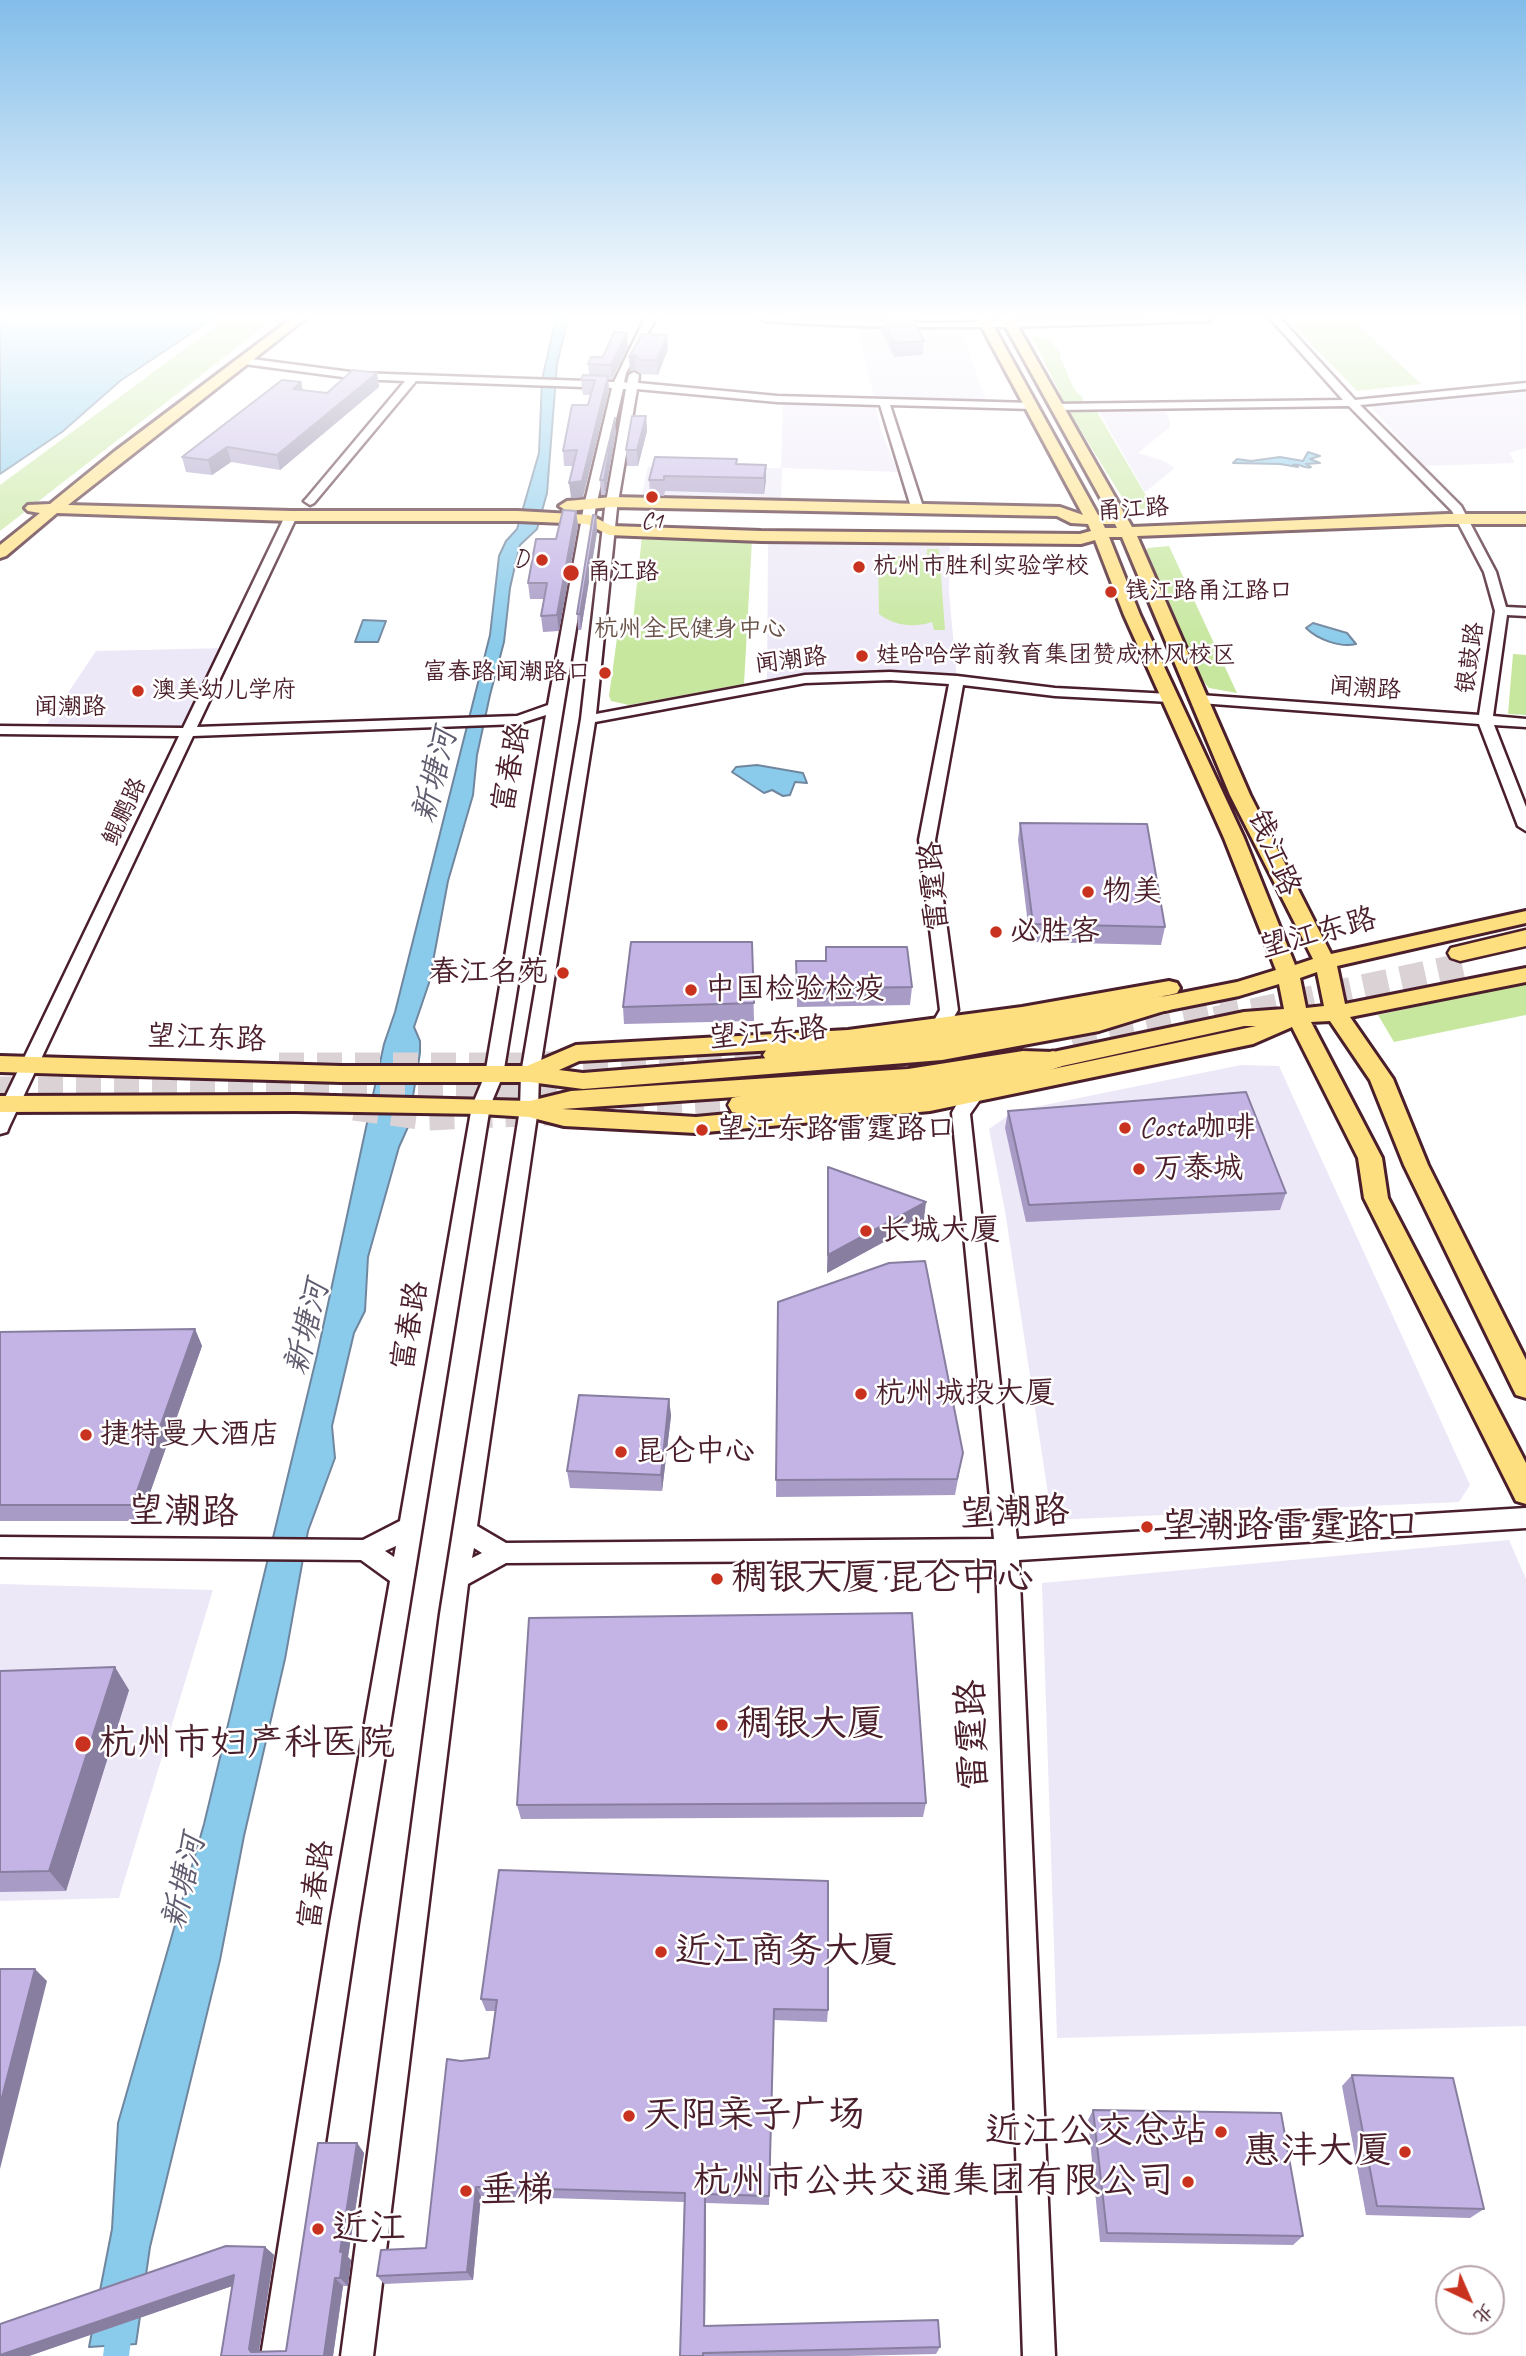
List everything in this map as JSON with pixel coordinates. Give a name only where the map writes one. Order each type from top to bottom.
[{"type":"highway","points":[[1526,938],[1464,959],[1526,951]]},
{"type":"highway","points":[[776,1055],[946,1039],[1161,1004]]},
{"type":"highway","points":[[741,1105],[861,1095],[946,1084],[1019,1072],[1053,1060]]},
{"type":"main road","points":[[0,553],[51,503],[144,428]]},
{"type":"main road","points":[[69,497],[154,428]]},
{"type":"main road","name":"钱江路","points":[[1044,428],[1096,527],[1132,615],[1234,838],[1288,973],[1297,1016],[1370,1158],[1376,1198],[1526,1492]]},
{"type":"main road","name":"钱江路","points":[[1068,428],[1123,525],[1240,794],[1326,964],[1336,1013],[1381,1079],[1416,1165],[1526,1387]]},
{"type":"main road","name":"甬江路","points":[[0,534],[33,508],[69,497],[392,503],[411,508],[590,513],[612,502],[917,507],[1060,512],[1096,527],[1461,514],[1526,508]]},
{"type":"main road","name":"甬江路","points":[[51,503],[291,516],[521,511]]},
{"type":"main road","name":"甬江路","points":[[590,513],[609,530],[761,536],[1081,539],[1096,527]]},
{"type":"main road","name":"甬江路","points":[[1461,514],[1526,519]]},
{"type":"main road","name":"望江东路","points":[[0,1064],[343,1074],[530,1074],[583,1081],[942,1052],[1099,1024],[1161,1004],[1240,989],[1354,954],[1526,918]]},
{"type":"main road","points":[[530,1074],[576,1053],[775,1044],[945,1018],[971,1022],[1242,975],[1288,973]]},
{"type":"main road","name":"望江东路","points":[[6,1104],[344,1103],[529,1109],[571,1099],[908,1077],[1023,1059],[1053,1060],[1244,1019],[1336,1013],[1526,975]]},
{"type":"main road","points":[[529,1109],[564,1118],[696,1125],[930,1103],[968,1103],[1253,1036],[1297,1016]]},
{"type":"street","points":[[310,501],[371,428]]},
{"type":"street","name":"富春路","points":[[277,2356],[344,1923],[481,1106],[494,1075],[530,850],[590,513],[613,428]]},
{"type":"street","name":"富春路","points":[[357,2356],[421,1840],[457,1578],[529,1109],[530,1074],[587,719],[620,428]]},
{"type":"street","points":[[892,428],[917,507]]},
{"type":"street","name":"银鼓路","points":[[1376,428],[1461,514],[1490,572],[1501,611],[1485,721],[1526,827]]},
{"type":"street","name":"鲲鹏路","points":[[0,1127],[6,1104],[29,1066],[291,516]]},
{"type":"street","points":[[1501,611],[1526,612]]},
{"type":"street","name":"闻潮路","points":[[587,719],[659,708],[805,679],[890,676],[957,680],[1055,692],[1170,698]]},
{"type":"street","name":"雷霆路","points":[[945,1018],[927,840],[957,680]]},
{"type":"street","name":"闻潮路","points":[[1200,699],[1526,723]]},
{"type":"street","name":"闻潮路","points":[[0,730],[187,732],[495,721],[518,720],[557,707]]},
{"type":"street","name":"闻潮路","points":[[518,720],[552,734]]},
{"type":"street","name":"雷霆路","points":[[968,1103],[1007,1550],[1039,2356]]},
{"type":"street","name":"望潮路","points":[[457,1578],[503,1553],[1007,1550],[1526,1518]]},
{"type":"street","name":"望潮路","points":[[0,1546],[355,1550],[411,1527]]},
{"type":"street","points":[[465,1531],[503,1553]]},
{"type":"street","points":[[355,1550],[403,1577]]},
{"type":"shaded area","points":[[782,428],[880,428],[898,472],[782,468],[781,502],[641,498],[648,467],[781,468]]},
{"type":"shaded area","points":[[1108,428],[1169,428],[1138,453],[1162,460],[1175,468],[1145,492]]},
{"type":"shaded area","points":[[1390,428],[1526,428],[1526,448],[1509,453],[1515,463],[1424,466]]},
{"type":"shaded area","name":"杭州市胜利实验学校","points":[[768,541],[950,541],[949,592],[957,680],[890,676],[767,686]]},
{"type":"shaded area","name":"澳美幼儿学府","points":[[227,648],[187,732],[43,730],[96,651]]},
{"type":"shaded area","points":[[1241,1065],[1279,1066],[1470,1485],[1459,1502],[1052,1520],[1005,1211],[989,1129],[1015,1111]]},
{"type":"shaded area","points":[[1509,1540],[1526,1579],[1526,2026],[1057,2038],[1042,1583]]},
{"type":"shaded area","name":"杭州市妇产科医院","points":[[0,1584],[213,1590],[119,1898],[0,1901]]},
{"type":"green space","points":[[78,428],[133,428],[0,531],[0,485]]},
{"type":"green space","points":[[1079,428],[1107,428],[1154,509],[1137,509],[1125,502]]},
{"type":"green space","name":"杭州全民健身中心","points":[[642,536],[752,540],[744,684],[629,705],[611,701],[609,696],[618,631],[632,630]]},
{"type":"green space","points":[[1169,546],[1237,693],[1209,688],[1203,681],[1145,553],[1148,548]]},
{"type":"green space","points":[[927,549],[939,549],[945,630],[934,630],[932,622],[904,625],[879,614],[878,562],[902,556],[927,559]]},
{"type":"green space","points":[[1513,654],[1526,655],[1526,715],[1508,714]]},
{"type":"green space","points":[[1526,983],[1526,1015],[1394,1042],[1378,1015]]},
{"type":"water","points":[[0,428],[67,428],[62,432],[0,474]]},
{"type":"water","points":[[540,428],[552,428],[547,493],[537,529],[520,545],[510,588],[504,642],[477,755],[473,795],[448,881],[429,983],[414,1027],[420,1041],[420,1053],[408,1127],[399,1147],[368,1257],[365,1311],[354,1333],[332,1426],[335,1458],[308,1531],[285,1659],[244,1836],[220,1960],[150,2247],[136,2344],[89,2347],[112,2229],[118,2123],[204,1824],[317,1355],[384,1044],[395,1012],[490,635],[499,556],[506,541],[517,529],[539,453]]},
{"type":"water","points":[[1308,452],[1320,456],[1310,459],[1320,463],[1306,464],[1311,467],[1308,468],[1297,464],[1293,465],[1298,467],[1233,463],[1237,459],[1251,461],[1280,457],[1303,461]]},
{"type":"water","points":[[363,620],[386,621],[378,642],[355,642]]},
{"type":"water","points":[[1313,623],[1347,633],[1356,644],[1336,644],[1322,639],[1306,628]]},
{"type":"water","points":[[757,765],[803,773],[807,783],[795,782],[790,795],[783,796],[772,790],[764,793],[732,772],[736,767]]},
{"type":"building","points":[[220,428],[310,428],[277,455],[227,447],[208,460],[182,457]]},
{"type":"building","points":[[568,428],[595,428],[582,481],[569,483],[577,450],[563,451]]},
{"type":"building","points":[[613,428],[613,428],[604,480],[600,480]]},
{"type":"building","points":[[630,428],[643,428],[637,450],[626,450]]},
{"type":"building","points":[[655,457],[737,459],[736,464],[766,465],[764,478],[664,476],[664,480],[649,480]]},
{"type":"building","points":[[563,510],[576,511],[557,615],[541,616],[547,583],[528,583],[536,539],[556,539]]},
{"type":"building","points":[[593,515],[596,516],[580,614],[577,614]]},
{"type":"building","name":"物美","points":[[1020,823],[1147,824],[1165,927],[1033,924]]},
{"type":"building","name":"中国检验检疫","points":[[631,942],[752,942],[754,1003],[623,1007]]},
{"type":"building","points":[[826,947],[907,947],[912,987],[797,989],[796,961],[826,961]]},
{"type":"building","name":"万泰城","points":[[1246,1092],[1286,1193],[1029,1205],[1008,1111]]},
{"type":"building","name":"长城大厦","points":[[828,1167],[926,1202],[828,1255]]},
{"type":"building","name":"杭州城投大厦","points":[[925,1261],[963,1453],[957,1479],[776,1480],[778,1302],[889,1263]]},
{"type":"building","name":"捷特曼大酒店","points":[[195,1329],[132,1505],[0,1505],[0,1332]]},
{"type":"building","name":"昆仑中心","points":[[579,1395],[669,1399],[661,1475],[567,1471]]},
{"type":"building","name":"稠银大厦","points":[[912,1613],[926,1803],[517,1805],[529,1618]]},
{"type":"building","name":"杭州市妇产科医院","points":[[115,1667],[49,1871],[0,1872],[0,1671]]},
{"type":"building","points":[[499,1870],[828,1881],[828,2010],[774,2009],[769,2196],[705,2194],[704,2326],[938,2320],[940,2347],[703,2353],[703,2356],[680,2356],[685,2193],[476,2187],[467,2272],[377,2276],[381,2250],[426,2248],[447,2059],[461,2061],[489,2058],[497,2000],[481,1999]]},
{"type":"building","points":[[0,1969],[35,1969],[0,2105]]},
{"type":"building","name":"惠沣大厦","points":[[1352,2075],[1453,2078],[1484,2209],[1377,2206]]},
{"type":"building","name":"杭州市公共交通集团有限公司","points":[[1093,2110],[1281,2113],[1303,2236],[1107,2233]]},
{"type":"building","points":[[318,2143],[357,2143],[340,2252],[343,2252],[340,2278],[335,2278],[325,2356],[221,2356],[234,2275],[0,2355],[0,2324],[226,2246],[265,2247],[249,2349],[251,2352],[286,2351]]},
{"type":"waterway","name":"新塘河","points":[[116,2356],[120,2324]]},
{"type":"tunnel","points":[[1215,1019],[1469,964]]},
{"type":"tunnel","points":[[1071,1036],[1237,1001]]},
{"type":"tunnel","points":[[279,1065],[521,1065],[763,1056]]},
{"type":"tunnel","points":[[734,1075],[882,1064]]},
{"type":"tunnel","points":[[0,1089],[593,1094]]},
{"type":"tunnel","points":[[354,1108],[427,1118],[741,1105]]},
{"type":"place","name":"C1","points":[[652,497]]},
{"type":"place","name":"D","points":[[542,560]]},
{"type":"place","name":"杭州市胜利实验学校","points":[[859,567]]},
{"type":"place","name":"甬江路","points":[[571,573]]},
{"type":"place","name":"钱江路甬江路口","points":[[1111,592]]},
{"type":"place","name":"娃哈哈学前教育集团赞成林风校区","points":[[862,656]]},
{"type":"place","name":"富春路闻潮路口","points":[[605,673]]},
{"type":"place","name":"澳美幼儿学府","points":[[138,691]]},
{"type":"place","name":"物美","points":[[1088,892]]},
{"type":"place","name":"必胜客","points":[[996,932]]},
{"type":"place","name":"春江名苑","points":[[563,973]]},
{"type":"place","name":"中国检验检疫","points":[[691,990]]},
{"type":"place","name":"Costa咖啡","points":[[1125,1128]]},
{"type":"place","name":"望江东路雷霆路口","points":[[702,1130]]},
{"type":"place","name":"万泰城","points":[[1139,1169]]},
{"type":"place","name":"长城大厦","points":[[866,1231]]},
{"type":"place","name":"杭州城投大厦","points":[[861,1394]]},
{"type":"place","name":"捷特曼大酒店","points":[[86,1435]]},
{"type":"place","name":"昆仑中心","points":[[621,1452]]},
{"type":"place","name":"望潮路雷霆路口","points":[[1147,1527]]},
{"type":"place","name":"稠银大厦·昆仑中心","points":[[717,1579]]},
{"type":"place","name":"稠银大厦","points":[[722,1725]]},
{"type":"place","name":"杭州市妇产科医院","points":[[83,1744]]},
{"type":"place","name":"近江商务大厦","points":[[661,1952]]},
{"type":"place","name":"天阳亲子广场","points":[[629,2116]]},
{"type":"place","name":"近江公交总站","points":[[1221,2132]]},
{"type":"place","name":"惠沣大厦","points":[[1405,2152]]},
{"type":"place","name":"杭州市公共交通集团有限公司","points":[[1188,2182]]},
{"type":"place","name":"垂梯","points":[[466,2191]]},
{"type":"place","name":"近江","points":[[318,2229]]}]
